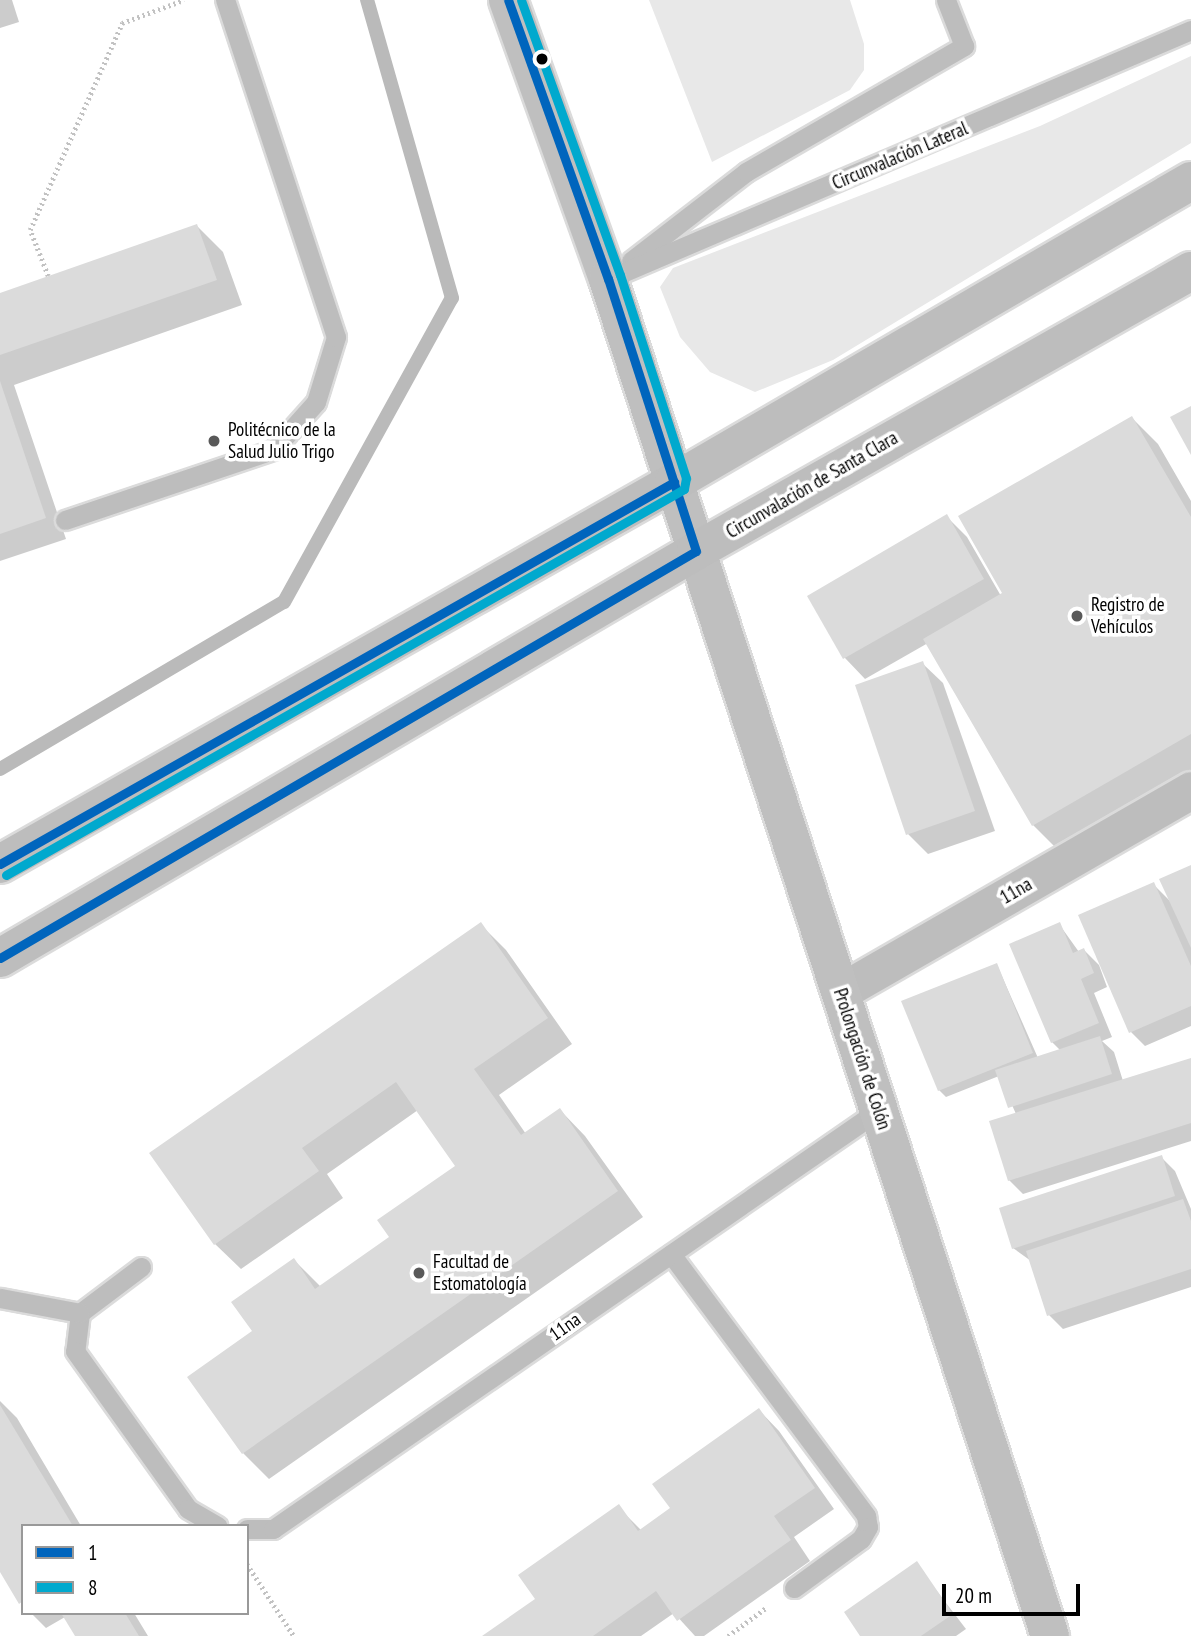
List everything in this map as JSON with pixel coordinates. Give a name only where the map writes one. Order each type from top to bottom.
[{"type":"highway","points":[[0,864],[674,482],[1191,181]]},
{"type":"highway","name":"Circunvalación de Santa Clara","points":[[0,958],[696,551],[1191,271]]},
{"type":"main road","name":"Prolongación de Colón","points":[[508,0],[608,279],[1050,1636]]},
{"type":"street","name":"11na","points":[[841,992],[1191,790]]},
{"type":"lane","points":[[65,520],[273,450],[316,402],[335,337],[225,0]]},
{"type":"lane","points":[[608,279],[746,172],[964,46],[946,0]]},
{"type":"lane","name":"Circunvalación Lateral","points":[[608,279],[1191,30]]},
{"type":"lane","name":"11na","points":[[248,1529],[273,1529],[879,1110]]},
{"type":"lane","points":[[671,1254],[866,1516],[868,1527],[861,1539],[793,1588]]},
{"type":"lane","points":[[0,1298],[79,1313],[141,1267]]},
{"type":"lane","points":[[79,1313],[75,1351],[188,1508],[215,1524]]},
{"type":"path","points":[[48,276],[30,230],[122,23],[184,0]]},
{"type":"path","points":[[248,1566],[295,1636]]},
{"type":"path","points":[[728,1636],[793,1588]]},
{"type":"shaded area","points":[[649,0],[850,0],[864,44],[864,70],[850,90],[712,162]]},
{"type":"shaded area","points":[[1191,56],[1191,143],[833,360],[755,392],[710,372],[680,337],[660,287],[673,268],[1040,126]]},
{"type":"building","points":[[197,224],[217,280],[0,355],[0,293]]},
{"type":"building","points":[[0,381],[46,518],[0,534]]},
{"type":"building","points":[[1191,406],[1191,455],[1170,417]]},
{"type":"building","name":"Registro de Vehículos","points":[[1132,416],[1191,517],[1191,734],[1032,826],[923,639],[1002,593],[958,516]]},
{"type":"building","points":[[947,514],[984,579],[843,659],[807,596]]},
{"type":"building","points":[[923,661],[975,811],[906,835],[855,685]]},
{"type":"building","points":[[1191,865],[1191,948],[1159,879]]},
{"type":"building","points":[[1154,882],[1191,966],[1191,1006],[1129,1033],[1078,915]]},
{"type":"building","points":[[481,922],[548,1018],[474,1069],[521,1135],[560,1108],[618,1191],[242,1454],[187,1377],[252,1331],[231,1302],[294,1258],[315,1289],[389,1237],[377,1220],[455,1166],[396,1082],[302,1148],[319,1171],[214,1245],[149,1153]]},
{"type":"building","points":[[1060,922],[1073,953],[1084,948],[1094,973],[1081,979],[1099,1023],[1051,1043],[1009,944]]},
{"type":"building","points":[[997,963],[1033,1053],[938,1091],[901,1001]]},
{"type":"building","points":[[1100,1036],[1112,1074],[1008,1108],[995,1070]]},
{"type":"building","points":[[1191,1058],[1191,1123],[1008,1181],[989,1121]]},
{"type":"building","points":[[1162,1155],[1175,1196],[1012,1249],[999,1208]]},
{"type":"building","points":[[1183,1199],[1191,1221],[1191,1269],[1047,1316],[1026,1251]]},
{"type":"building","points":[[0,1405],[72,1524],[21,1524],[19,1604],[0,1572]]},
{"type":"building","points":[[759,1408],[815,1488],[774,1516],[791,1540],[677,1621],[656,1591],[593,1636],[482,1636],[535,1599],[518,1575],[619,1504],[638,1531],[670,1508],[652,1484]]},
{"type":"building","points":[[917,1561],[953,1614],[921,1636],[860,1636],[844,1612]]},
{"type":"building","points":[[62,1615],[126,1615],[139,1636],[75,1636]]},
{"type":"waterway","points":[[0,769],[284,602],[452,298],[367,0]]},
{"type":"transit line","name":"1","points":[[0,958],[696,551],[608,279],[508,0]]},
{"type":"transit line","name":"8","points":[[6,875],[684,489],[686,478],[620,275],[521,0]]},
{"type":"transit line","name":"1","points":[[0,864],[674,482]]},
{"type":"place","name":"Politécnico de la Salud Julio Trigo","points":[[214,441]]},
{"type":"place","name":"Registro de Vehículos","points":[[1077,616]]},
{"type":"place","name":"Facultad de Estomatología","points":[[419,1273]]}]
